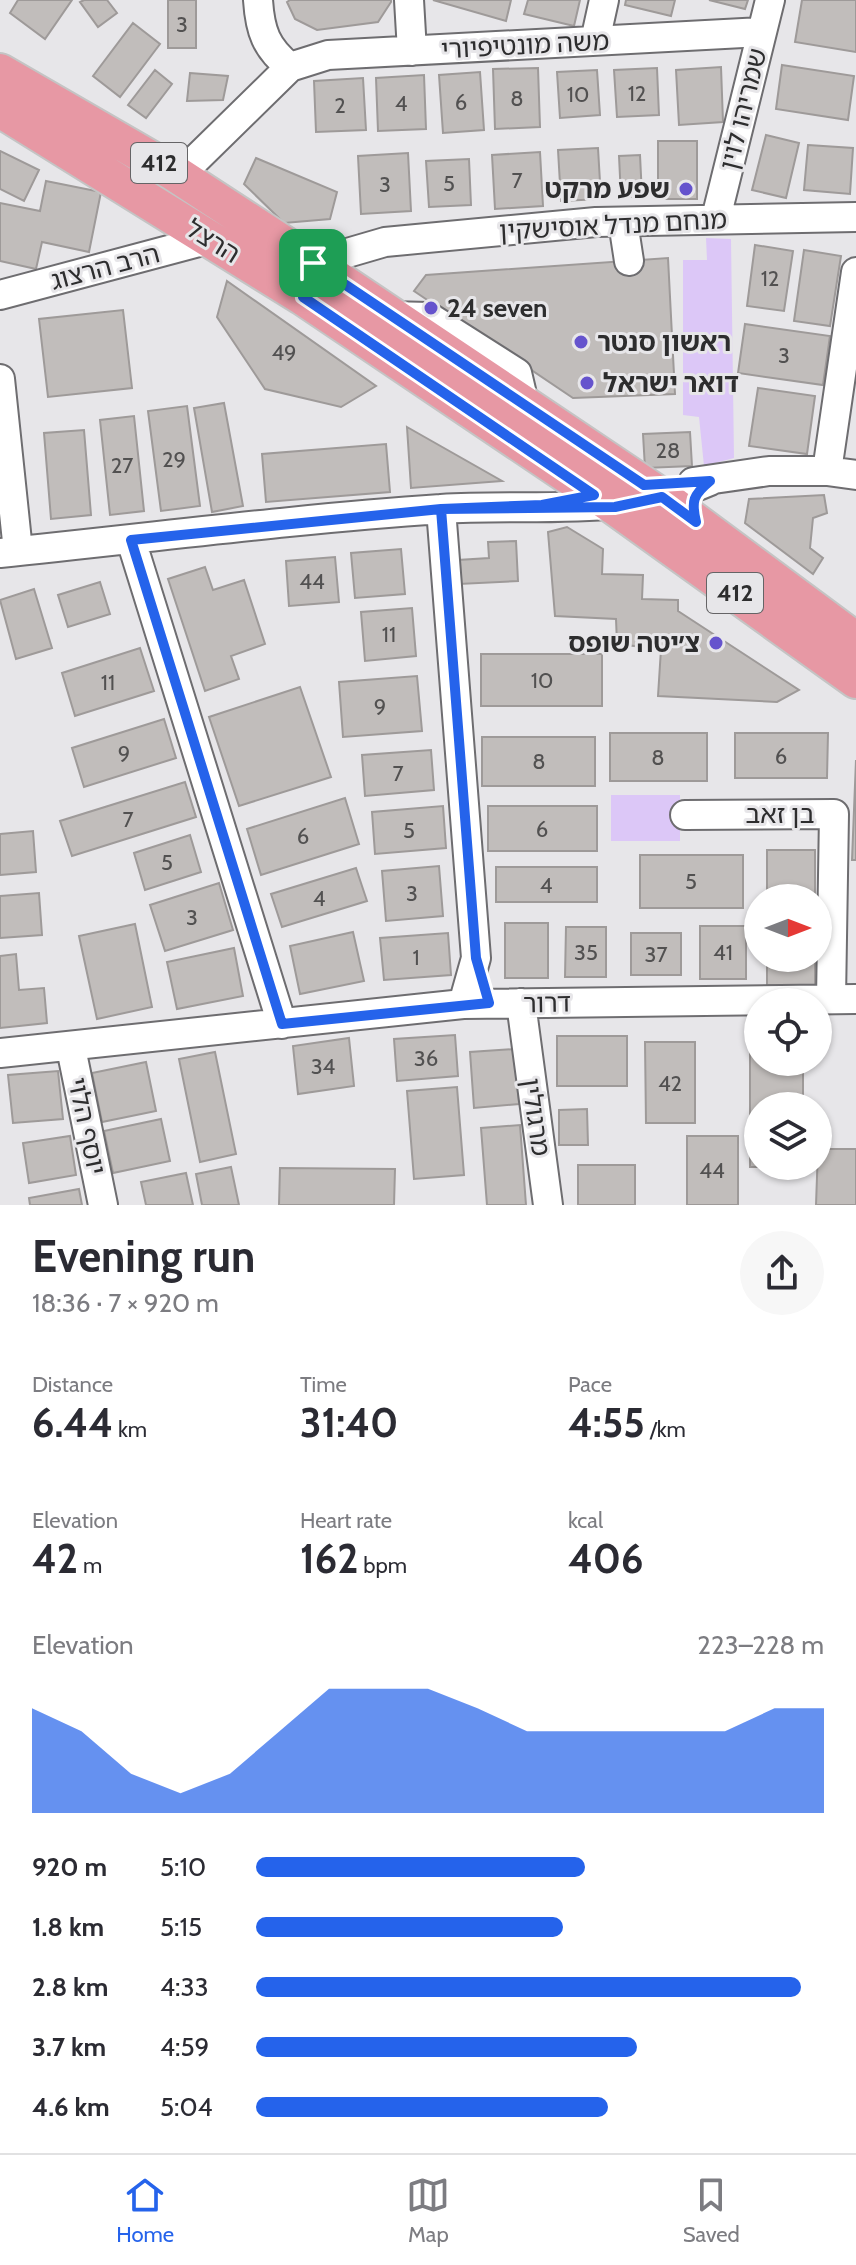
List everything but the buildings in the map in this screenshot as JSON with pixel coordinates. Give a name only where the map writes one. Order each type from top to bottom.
[{"type":"main road","name":"הרצל","points":[[0,72],[173,172],[604,501],[856,680]]},
{"type":"main road","name":"הרצל","points":[[0,109],[210,239],[318,280],[388,316],[653,491],[856,641]]},
{"type":"street","points":[[173,172],[188,167],[290,67],[271,52],[260,28],[258,0]]},
{"type":"street","points":[[409,0],[412,51]]},
{"type":"street","points":[[595,41],[604,0]]},
{"type":"street","name":"שמריהו לוין","points":[[716,218],[770,0]]},
{"type":"street","name":"משה מונטיפיורי","points":[[290,67],[328,55],[762,32]]},
{"type":"street","name":"מנחם מנדל אוסישקין","points":[[318,280],[346,265],[371,246],[623,222],[856,217]]},
{"type":"street","points":[[623,222],[629,261]]},
{"type":"street","name":"הרב הרצוג","points":[[0,295],[210,239]]},
{"type":"street","points":[[827,471],[856,272]]},
{"type":"street","points":[[0,379],[9,552],[441,509],[604,501],[769,471],[827,471],[856,475]]},
{"type":"street","points":[[696,522],[691,503],[697,492],[710,481]]},
{"type":"street","points":[[441,509],[476,958],[476,1003]]},
{"type":"street","points":[[131,540],[282,1024]]},
{"type":"street","name":"בן זאב","points":[[685,815],[834,814],[844,999]]},
{"type":"street","name":"דרור","points":[[0,1053],[71,1048],[476,1003],[530,1011],[844,999]]},
{"type":"street","name":"מרגולין","points":[[530,1011],[548,1205]]},
{"type":"street","name":"יוסף הלוי","points":[[71,1048],[103,1205]]},
{"type":"shaded area","points":[[706,238],[731,239],[734,458],[704,466],[699,417],[683,415],[683,260],[707,260]]},
{"type":"shaded area","points":[[611,795],[680,795],[680,841],[611,841]]},
{"type":"place","name":"שפע מרקט","points":[[686,189]]},
{"type":"place","name":"24 seven","points":[[431,308]]},
{"type":"place","name":"ראשון סנטר","points":[[581,342]]},
{"type":"place","name":"דואר ישראל","points":[[587,383]]},
{"type":"place","name":"צ׳יטה שופס","points":[[716,643]]},
{"type":"route","points":[[313,263],[303,297],[594,495],[542,505],[441,509],[476,958],[489,1003],[282,1024],[131,540],[441,509],[542,505],[615,507],[662,497],[696,522],[691,503],[697,492],[710,481],[644,485],[313,263]]}]
